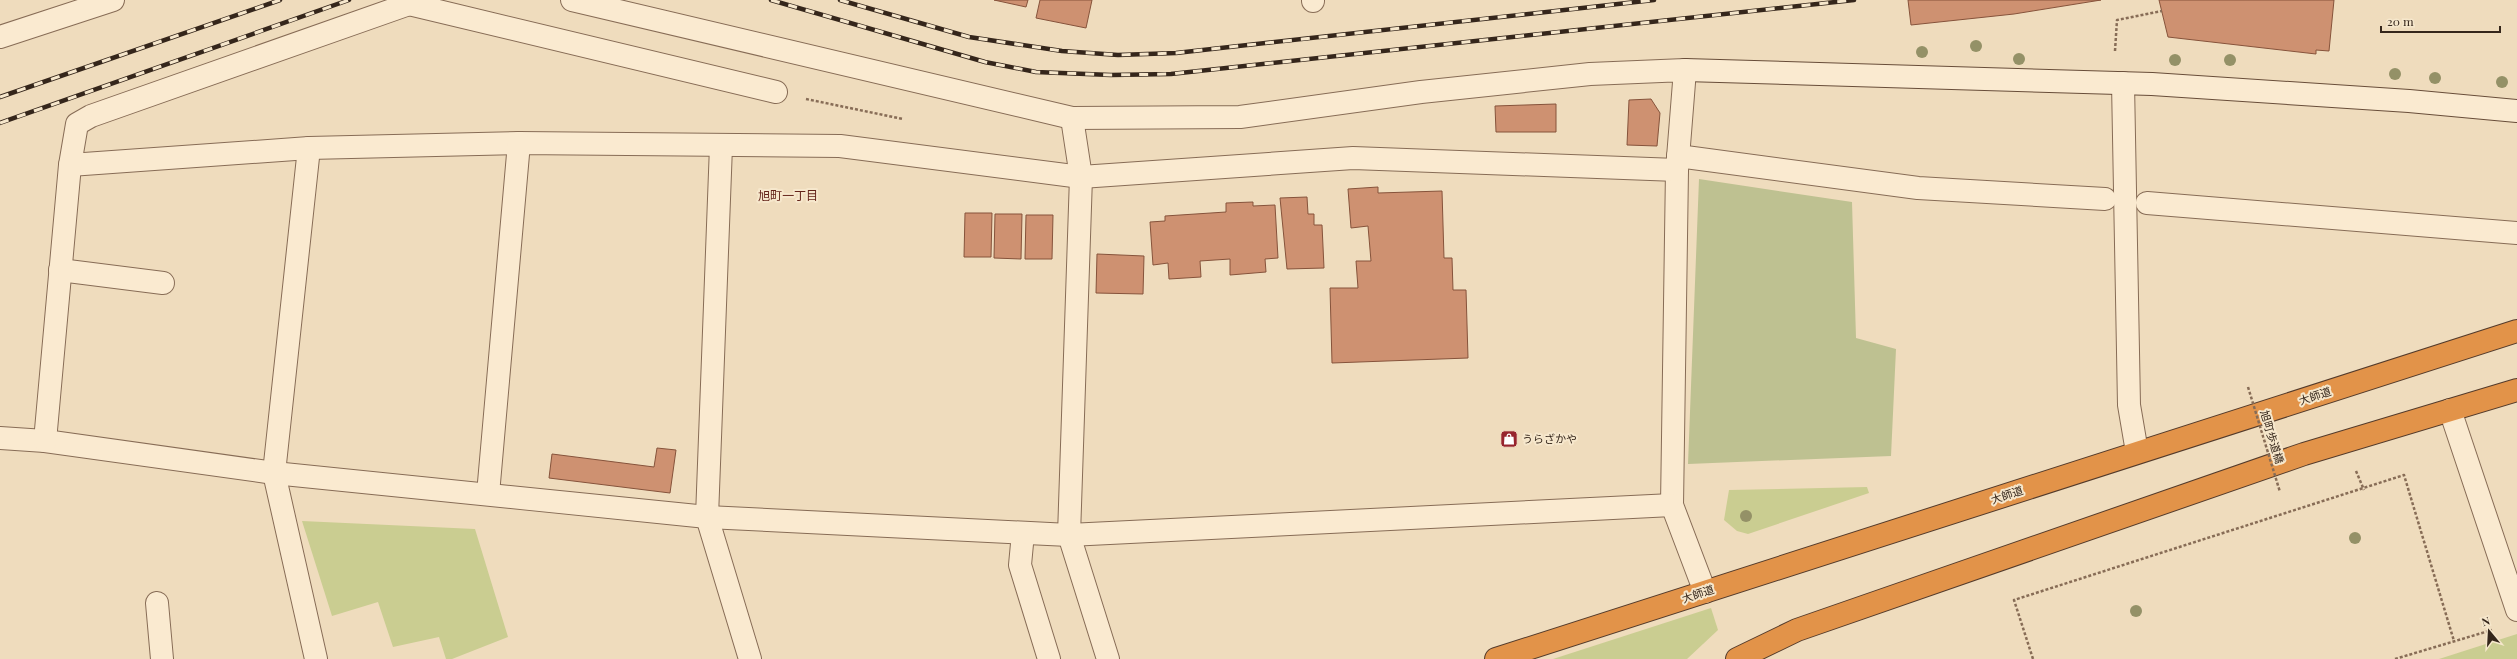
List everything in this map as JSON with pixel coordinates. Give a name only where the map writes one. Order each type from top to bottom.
[{"type":"highway","name":"大師道","points":[[1496,659],[2517,331]]},
{"type":"highway","points":[[1738,659],[1797,630],[2093,526],[2304,454],[2517,390]]},
{"type":"street","points":[[0,37],[113,0]]},
{"type":"street","points":[[572,0],[1072,118],[1240,117],[1421,92],[1575,76],[1685,70],[2123,83],[2401,100],[2517,111]]},
{"type":"street","points":[[45,441],[70,165],[77,124],[91,116],[409,4],[776,92]]},
{"type":"street","points":[[1685,70],[1678,163],[1672,505],[1705,592]]},
{"type":"street","points":[[2123,83],[2129,405],[2137,452]]},
{"type":"street","points":[[1072,118],[1081,177],[1069,535],[1108,659]]},
{"type":"street","points":[[70,165],[309,148],[519,143],[840,146],[1081,177],[1353,158],[1678,163],[1918,188],[2105,199]]},
{"type":"street","points":[[488,494],[519,143]]},
{"type":"street","points":[[720,146],[707,517],[750,659]]},
{"type":"street","points":[[309,148],[274,473],[316,659]]},
{"type":"street","points":[[2147,203],[2517,233]]},
{"type":"street","points":[[60,270],[163,283]]},
{"type":"street","points":[[2450,410],[2517,610]]},
{"type":"street","points":[[0,438],[45,441],[274,473],[707,517],[1069,535],[1672,505]]},
{"type":"street","points":[[1023,533],[1020,566],[1049,659]]},
{"type":"street","points":[[157,603],[162,659]]},
{"type":"path","points":[[2115,58],[2117,20],[2162,11]]},
{"type":"path","name":"旭町歩道橋","points":[[2248,387],[2280,492]]},
{"type":"path","points":[[2355,468],[2364,490]]},
{"type":"path","points":[[2033,659],[2014,600],[2364,490],[2404,475],[2454,641]]},
{"type":"path","points":[[2395,659],[2496,629]]},
{"type":"green space","points":[[1699,179],[1852,202],[1856,338],[1896,349],[1891,456],[1688,464]]},
{"type":"green space","points":[[1867,487],[1869,493],[1748,534],[1737,531],[1724,520],[1729,490]]},
{"type":"green space","points":[[302,521],[475,529],[508,637],[452,659],[446,659],[439,637],[393,647],[378,602],[332,616]]},
{"type":"green space","points":[[1711,608],[1718,630],[1687,659],[1553,659]]},
{"type":"green space","points":[[2517,634],[2517,659],[2439,659]]},
{"type":"building","points":[[994,0],[1028,0],[1026,7]]},
{"type":"building","points":[[1040,0],[1092,0],[1086,28],[1036,18]]},
{"type":"building","points":[[1908,0],[2101,0],[2014,14],[1911,25]]},
{"type":"building","points":[[2159,0],[2334,0],[2329,51],[2316,50],[2316,54],[2168,37]]},
{"type":"building","points":[[1651,99],[1660,113],[1657,146],[1627,145],[1629,100]]},
{"type":"building","points":[[1556,104],[1556,132],[1496,132],[1495,106]]},
{"type":"building","points":[[1378,187],[1378,193],[1442,191],[1444,258],[1452,258],[1453,290],[1466,290],[1468,358],[1332,363],[1330,288],[1358,288],[1356,261],[1371,261],[1368,226],[1351,228],[1348,189]]},
{"type":"building","points":[[1307,197],[1308,214],[1314,214],[1314,225],[1322,225],[1324,268],[1287,269],[1280,198]]},
{"type":"building","points":[[1253,202],[1253,206],[1275,205],[1278,258],[1265,259],[1266,272],[1230,275],[1230,259],[1200,261],[1201,277],[1169,279],[1168,263],[1153,265],[1150,222],[1165,221],[1165,216],[1226,212],[1226,203]]},
{"type":"building","points":[[965,213],[992,213],[991,257],[964,257]]},
{"type":"building","points":[[995,214],[1022,214],[1021,259],[994,258]]},
{"type":"building","points":[[1026,215],[1053,215],[1052,259],[1025,259]]},
{"type":"building","points":[[1097,254],[1144,256],[1143,294],[1096,293]]},
{"type":"building","points":[[657,448],[676,450],[670,493],[549,478],[552,454],[654,467]]},
{"type":"railway","points":[[0,97],[280,0]]},
{"type":"railway","points":[[0,123],[349,0]]},
{"type":"railway","points":[[771,0],[985,62],[1036,72],[1111,75],[1171,74],[1854,0]]},
{"type":"railway","points":[[840,0],[969,37],[1062,51],[1118,55],[1176,53],[1654,0]]},
{"type":"place","name":"うらざかや","points":[[1509,439]]},
{"type":"district","name":"旭町一丁目","points":[[788,196]]}]
